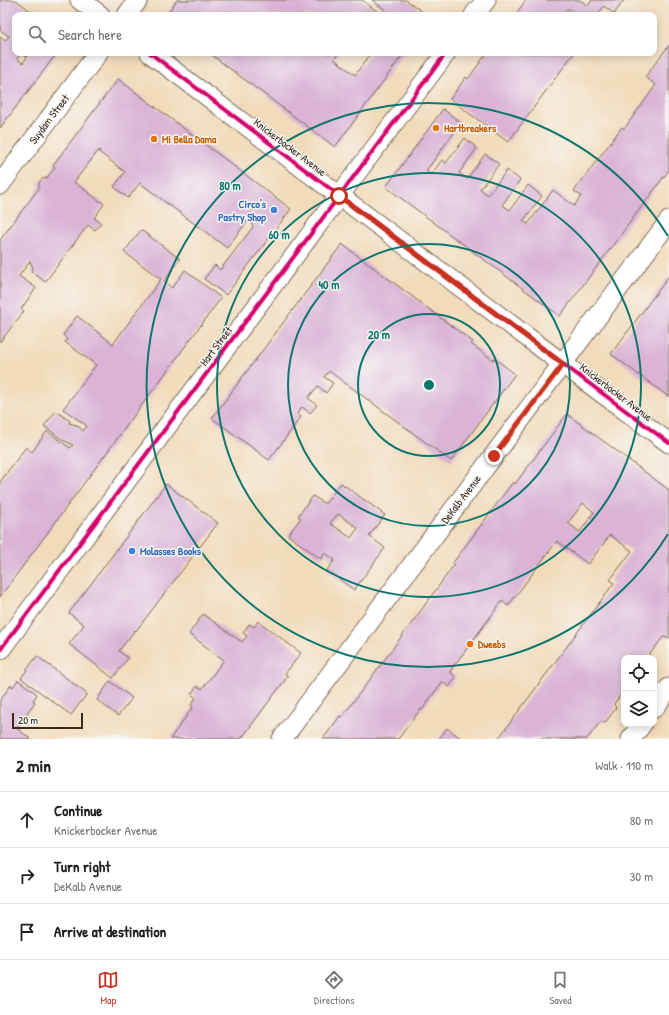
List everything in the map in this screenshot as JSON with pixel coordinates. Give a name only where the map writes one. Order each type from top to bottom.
[{"type":"street","points":[[80,0],[96,12]]},
{"type":"street","points":[[128,12],[138,0]]},
{"type":"street","points":[[476,12],[486,0]]},
{"type":"street","name":"Suydam Street","points":[[0,185],[96,56]]},
{"type":"street","name":"Knickerbocker Avenue","points":[[154,56],[669,443]]},
{"type":"street","name":"Hart Street","points":[[0,650],[444,56]]},
{"type":"street","name":"DeKalb Avenue","points":[[282,739],[669,221]]},
{"type":"street","points":[[657,704],[669,688]]},
{"type":"street","points":[[631,739],[640,727]]},
{"type":"building","points":[[0,0],[16,0],[32,12],[12,12],[12,56],[19,56],[17,59],[23,63],[27,57],[26,56],[55,56],[0,128],[0,37],[5,41],[9,36],[0,30]]},
{"type":"building","points":[[177,0],[362,0],[378,12],[168,12]]},
{"type":"building","points":[[372,0],[406,0],[423,12],[388,12]]},
{"type":"building","points":[[526,0],[580,0],[588,6],[592,0],[624,0],[615,12],[612,12],[604,6],[600,12],[574,12],[569,9],[564,12],[517,12]]},
{"type":"building","points":[[669,45],[669,170],[560,316],[386,187],[443,109],[461,123],[426,171],[431,175],[442,160],[446,163],[465,138],[477,148],[459,173],[467,179],[485,154],[499,164],[480,189],[488,195],[507,170],[520,180],[502,205],[510,210],[528,185],[542,196],[523,221],[528,224],[553,190],[574,206],[581,196],[574,191],[622,127],[624,129],[656,85],[645,77]]},
{"type":"building","points":[[213,56],[336,56],[334,59],[355,75],[369,56],[402,56],[335,147]]},
{"type":"building","points":[[485,56],[572,56],[508,142],[450,99],[466,77],[468,79]]},
{"type":"building","points":[[118,79],[291,209],[226,295],[204,279],[215,265],[220,270],[253,227],[251,221],[248,220],[227,248],[140,183],[128,198],[114,187],[125,172],[99,152],[99,150],[74,182],[104,204],[94,218],[101,223],[95,230],[88,225],[45,282],[31,271],[33,268],[30,261],[19,276],[36,288],[21,309],[24,311],[0,342],[0,240],[39,188],[39,183],[42,179],[47,178],[55,167],[53,165]]},
{"type":"building","points":[[141,230],[180,259],[164,281],[172,288],[185,270],[221,298],[0,597],[0,482],[26,447],[32,452],[47,431],[70,448],[73,445],[63,440],[44,426],[56,411],[70,421],[69,423],[77,425],[83,431],[87,426],[63,409],[96,365],[65,342],[67,339],[63,335],[77,316],[113,344],[161,279],[124,252]]},
{"type":"building","points":[[342,244],[473,342],[471,344],[493,360],[494,358],[515,374],[451,461],[329,371],[324,377],[333,383],[326,393],[318,386],[308,398],[317,405],[310,413],[302,407],[297,414],[301,417],[269,460],[212,418]]},
{"type":"building","points":[[669,276],[669,397],[611,354]]},
{"type":"building","points":[[567,414],[669,490],[669,638],[663,637],[649,655],[621,655],[621,694],[614,704],[616,708],[605,723],[601,721],[587,739],[498,739],[614,583],[610,580],[632,551],[610,535],[588,564],[557,541],[508,606],[502,601],[453,667],[450,672],[456,677],[449,687],[442,682],[422,710],[421,709],[398,739],[323,739],[340,716],[342,717],[422,609],[454,565],[452,564],[513,482],[515,484]],"holes":[[[583,503],[594,512],[580,532],[568,523]]]},
{"type":"building","points":[[341,483],[385,515],[369,536],[385,548],[354,590],[327,570],[335,560],[325,553],[321,559],[288,535],[301,518],[298,516],[313,496],[325,504]],"holes":[[[338,514],[358,528],[351,538],[330,523]]]},
{"type":"building","points":[[166,484],[218,523],[136,631],[135,630],[119,651],[128,658],[113,678],[69,644],[84,625],[69,613]]},
{"type":"building","points":[[203,614],[242,642],[247,636],[243,633],[249,624],[254,627],[258,621],[301,653],[285,674],[288,676],[241,739],[170,739],[193,707],[191,705],[196,698],[191,694],[197,686],[202,689],[224,660],[189,634]]},
{"type":"building","points":[[37,656],[87,694],[71,715],[21,678]]},
{"type":"building","points":[[18,680],[37,694],[33,701],[35,702],[16,728],[31,739],[0,739],[0,700],[11,685],[13,687]]},
{"type":"building","points":[[110,681],[132,698],[118,716],[97,700]]},
{"type":"building","points":[[447,728],[462,739],[439,739]]},
{"type":"cycle path","points":[[154,56],[669,443]]},
{"type":"cycle path","points":[[0,650],[444,56]]},
{"type":"place","name":"Hartbreakers","points":[[436,128]]},
{"type":"place","name":"Mi Bella Dama","points":[[154,139]]},
{"type":"place","name":"Circo's Pastry Shop","points":[[274,210]]},
{"type":"place","name":"Molasses Books","points":[[132,551]]},
{"type":"place","name":"Dweebs","points":[[470,644]]},
{"type":"route","points":[[339,196],[563,364],[494,456]]}]
